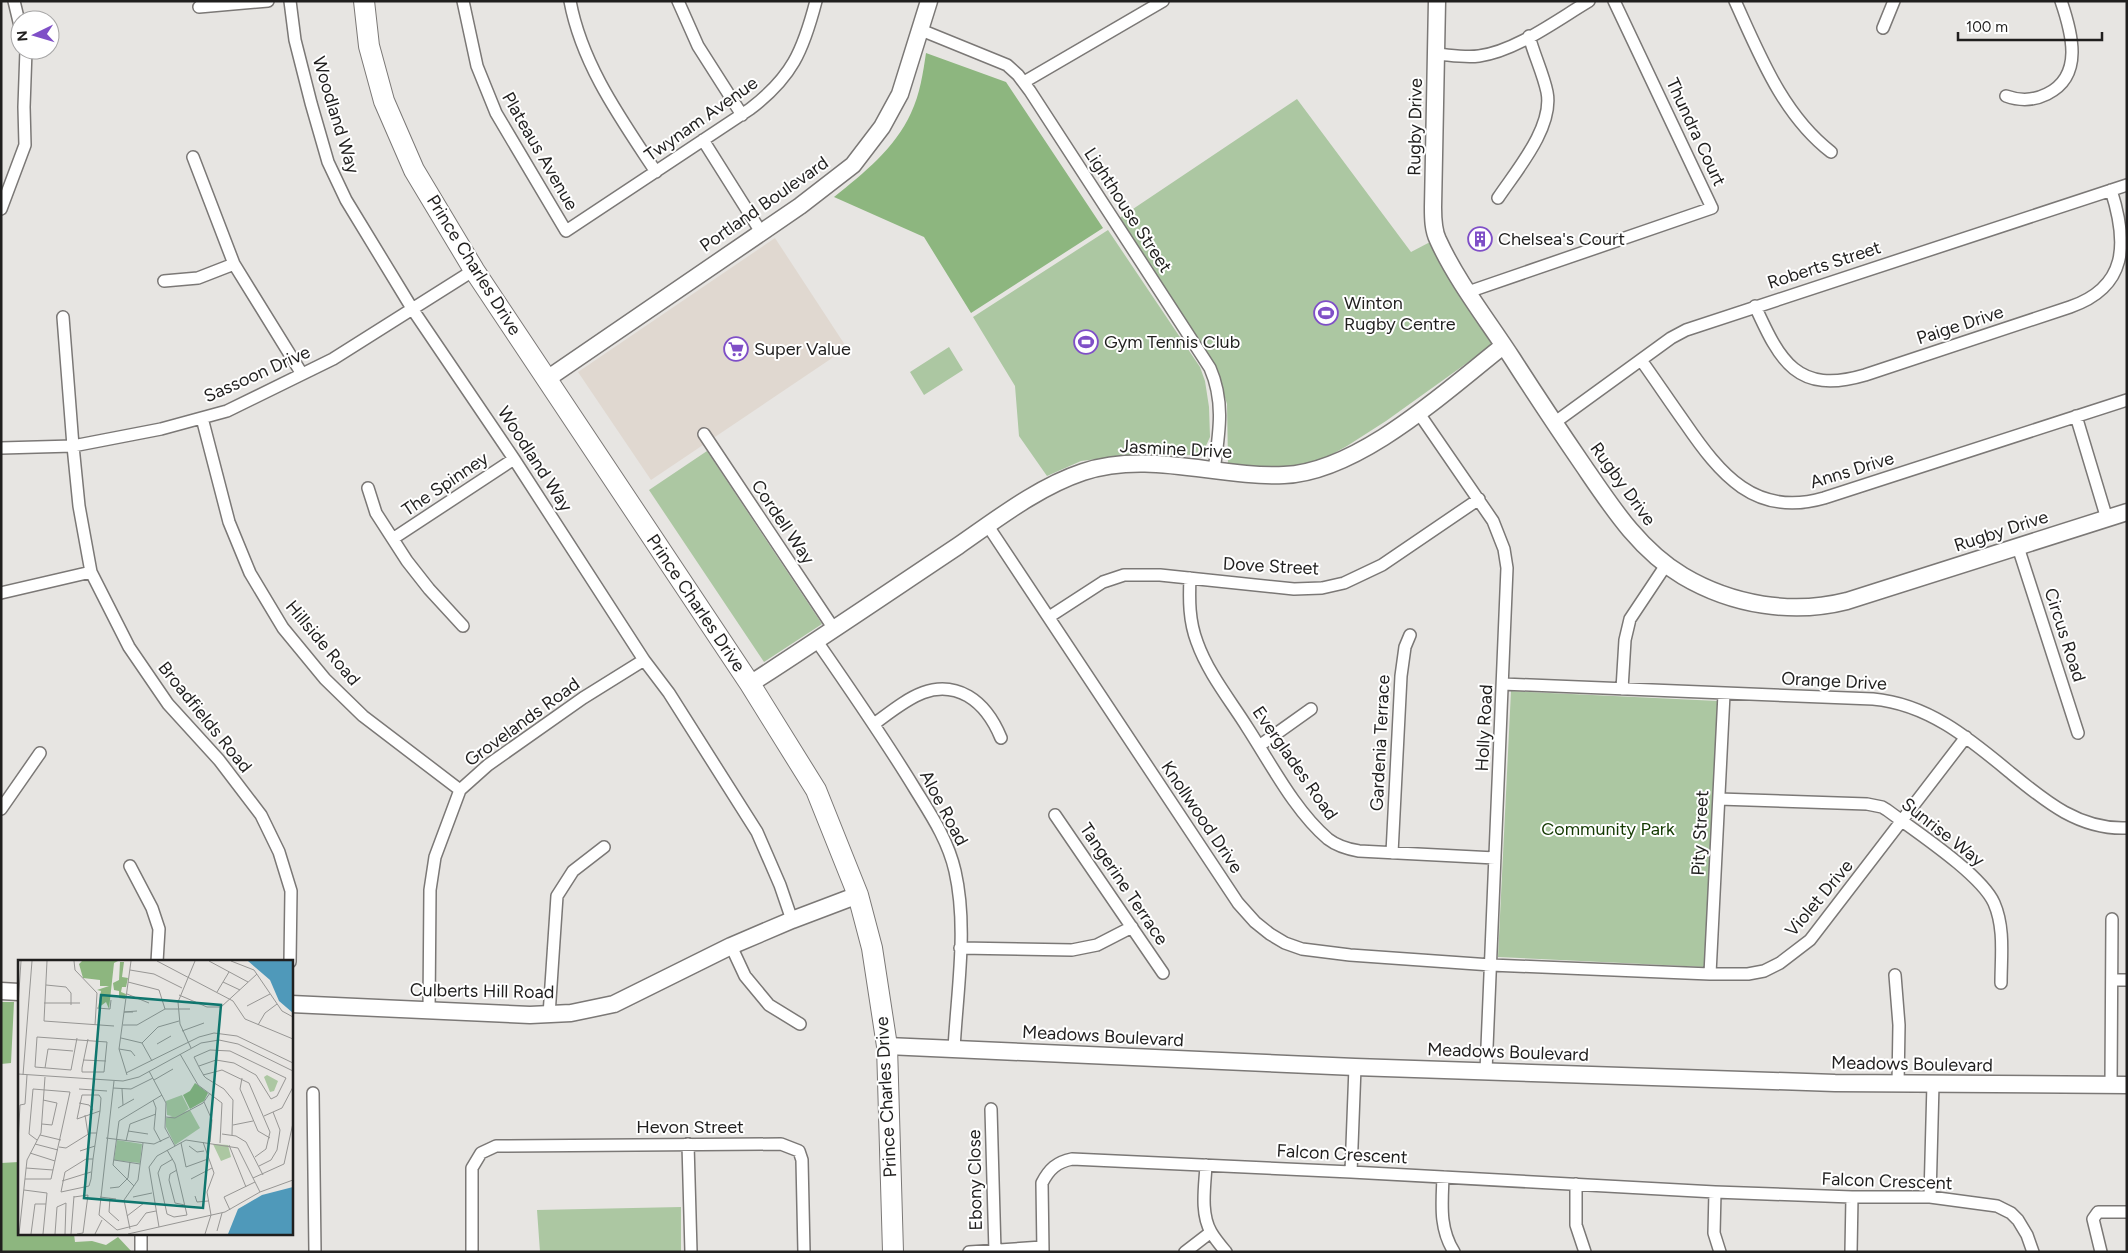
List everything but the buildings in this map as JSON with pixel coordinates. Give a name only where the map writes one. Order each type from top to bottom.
[{"type":"highway","name":"Prince Charles Drive","points":[[364,1],[370,46],[384,101],[414,170],[474,270],[750,684],[816,790],[858,896],[872,948],[887,1046],[893,1252]]},
{"type":"street","points":[[199,7],[268,1]]},
{"type":"street","name":"Woodland Way","points":[[290,1],[295,40],[311,103],[328,162],[346,200],[413,310],[514,459],[644,660],[669,693],[757,832],[780,885],[792,920]]},
{"type":"street","name":"Plateaus Avenue","points":[[463,1],[478,66],[496,113],[507,136],[566,231]]},
{"type":"street","points":[[570,1],[581,39],[598,79],[656,172]]},
{"type":"street","points":[[678,1],[698,46],[742,114]]},
{"type":"street","name":"Twynam Avenue","points":[[566,231],[742,114],[774,89],[792,68],[806,36],[816,1]]},
{"type":"street","name":"Portland Boulevard","points":[[547,379],[831,184],[863,154],[882,127],[900,94],[929,1]]},
{"type":"street","points":[[1024,82],[1163,1]]},
{"type":"street","name":"Rugby Drive","points":[[1437,1],[1434,227],[1439,243],[1468,292],[1623,522],[1666,565],[1701,586],[1722,595],[1765,605],[1809,608],[1846,601],[2127,512]]},
{"type":"street","points":[[1436,54],[1464,57],[1486,55],[1507,48],[1589,1]]},
{"type":"street","name":"Thundra Court","points":[[1468,292],[1712,208],[1614,1]]},
{"type":"street","points":[[1735,1],[1765,66],[1785,102],[1805,129],[1831,152]]},
{"type":"street","points":[[1883,28],[1894,1]]},
{"type":"street","points":[[2006,96],[2016,100],[2034,99],[2054,89],[2067,76],[2071,67],[2072,48],[2061,1]]},
{"type":"street","name":"Lighthouse Street","points":[[921,30],[1001,62],[1013,69],[1024,82],[1210,368],[1218,392],[1220,412],[1214,470]]},
{"type":"street","points":[[1498,198],[1538,137],[1546,115],[1547,92],[1529,36]]},
{"type":"street","points":[[1,209],[26,144],[24,107],[26,60]]},
{"type":"street","points":[[703,140],[761,232]]},
{"type":"street","points":[[193,157],[234,264],[302,374]]},
{"type":"street","name":"Roberts Street","points":[[1554,422],[1671,338],[1686,330],[2127,185]]},
{"type":"street","name":"Paige Drive","points":[[1755,306],[1779,354],[1791,367],[1805,376],[1820,380],[1834,381],[1854,378],[2080,304],[2102,291],[2117,271],[2123,246],[2120,218],[2111,190]]},
{"type":"street","points":[[164,281],[198,278],[234,264]]},
{"type":"street","name":"Sassoon Drive","points":[[1,448],[73,446],[161,429],[227,411],[333,359],[474,270]]},
{"type":"street","name":"Broadfields Road","points":[[63,316],[79,506],[90,572],[129,647],[168,704],[219,760],[261,815],[279,852],[291,891],[290,960]]},
{"type":"street","name":"Jasmine Drive","points":[[750,684],[988,526],[1051,486],[1074,475],[1096,468],[1136,464],[1278,475],[1312,471],[1347,457],[1418,412],[1504,346]]},
{"type":"street","name":"Anns Drive","points":[[1641,360],[1703,450],[1720,471],[1746,490],[1765,498],[1783,502],[1796,503],[1817,500],[2127,400]]},
{"type":"street","name":"Holly Road","points":[[1418,412],[1479,499],[1497,529],[1506,558],[1508,586],[1486,1071]]},
{"type":"street","points":[[2076,416],[2107,518]]},
{"type":"street","name":"Hillside Road","points":[[202,418],[229,522],[250,573],[283,628],[325,679],[363,716],[460,790]]},
{"type":"street","name":"Cordell Way","points":[[704,434],[834,629]]},
{"type":"street","name":"The Spinney","points":[[394,538],[514,459]]},
{"type":"street","points":[[368,488],[376,512],[407,561],[429,589],[463,626]]},
{"type":"street","name":"Dove Street","points":[[1049,617],[1092,588],[1116,577],[1148,574],[1294,589],[1322,588],[1344,583],[1382,565],[1479,499]]},
{"type":"street","name":"Knollwood Drive","points":[[988,526],[1230,892],[1246,913],[1263,928],[1285,943],[1311,951],[1491,965]]},
{"type":"street","name":"Circus Road","points":[[2018,547],[2078,733]]},
{"type":"street","points":[[1622,689],[1625,640],[1630,619],[1666,565]]},
{"type":"street","points":[[1,593],[90,572]]},
{"type":"street","name":"Everglades Road","points":[[1190,578],[1191,621],[1200,650],[1259,746],[1302,811],[1328,839],[1341,847],[1351,850],[1392,854],[1495,858]]},
{"type":"street","name":"Gardenia Terrace","points":[[1392,854],[1401,676],[1405,647],[1410,636]]},
{"type":"street","name":"Aloe Road","points":[[816,640],[874,724],[938,826],[948,850],[955,872],[959,896],[960,948],[954,1049]]},
{"type":"street","name":"Grovelands Road","points":[[429,1011],[430,890],[435,857],[460,790],[488,765],[583,698],[644,660]]},
{"type":"street","name":"Orange Drive","points":[[1503,684],[1886,700],[1925,712],[1966,737],[2039,796],[2060,810],[2094,825],[2127,828]]},
{"type":"street","points":[[874,724],[911,698],[928,690],[949,689],[971,698],[985,709],[1001,738]]},
{"type":"street","name":"Pity Street","points":[[1710,974],[1724,694]]},
{"type":"street","points":[[1259,746],[1311,709]]},
{"type":"street","name":"Violet Drive","points":[[1491,965],[1710,974],[1756,973],[1772,968],[1796,952],[1818,930],[1966,737]]},
{"type":"street","points":[[1,809],[40,753]]},
{"type":"street","name":"Sunrise Way","points":[[1719,799],[1874,805],[1887,810],[1979,882],[1990,896],[2000,924],[2002,983]]},
{"type":"street","name":"Tangerine Terrace","points":[[1055,815],[1163,973]]},
{"type":"street","points":[[549,1015],[557,896],[573,872],[604,847]]},
{"type":"street","points":[[130,866],[152,908],[159,929],[157,960]]},
{"type":"street","name":"Culberts Hill Road","points":[[292,1004],[549,1015],[571,1013],[614,1004],[731,946],[792,920],[858,896]]},
{"type":"street","points":[[2112,919],[2112,980],[2119,1085]]},
{"type":"street","points":[[960,948],[1072,950],[1103,943],[1132,927]]},
{"type":"street","points":[[731,946],[745,976],[769,1005],[800,1024]]},
{"type":"street","points":[[1895,974],[1898,1024],[1898,1084]]},
{"type":"street","points":[[2112,980],[2127,980]]},
{"type":"street","points":[[1,991],[18,992]]},
{"type":"street","name":"Meadows Boulevard","points":[[887,1046],[1355,1067],[1898,1084],[2119,1085]]},
{"type":"street","points":[[1351,1172],[1355,1067]]},
{"type":"street","points":[[1930,1197],[1933,1084]]},
{"type":"street","points":[[313,1093],[315,1252]]},
{"type":"street","name":"Ebony Close","points":[[991,1109],[995,1251]]},
{"type":"street","points":[[688,1144],[691,1252]]},
{"type":"street","name":"Hevon Street","points":[[472,1252],[472,1168],[480,1153],[496,1146],[688,1144],[781,1144],[799,1151],[802,1160],[804,1252]]},
{"type":"street","name":"Falcon Crescent","points":[[1042,1249],[1042,1183],[1046,1173],[1062,1161],[1072,1159],[1206,1164],[1715,1192],[1852,1197],[1930,1197],[1997,1206],[2011,1212],[2027,1235],[2032,1252]]},
{"type":"street","points":[[1206,1164],[1204,1206],[1211,1232],[1226,1252]]},
{"type":"street","points":[[1443,1177],[1443,1228],[1454,1252]]},
{"type":"street","points":[[1576,1184],[1576,1225],[1585,1252]]},
{"type":"street","points":[[1715,1192],[1714,1233],[1720,1252]]},
{"type":"street","points":[[1851,1252],[1852,1197]]},
{"type":"street","points":[[2101,1252],[2094,1219],[2098,1212],[2127,1212]]},
{"type":"street","points":[[1185,1252],[1211,1232]]},
{"type":"street","points":[[141,1236],[141,1252]]},
{"type":"street","points":[[969,1252],[1042,1249]]},
{"type":"shaded area","points":[[775,238],[847,348],[651,480],[578,372]]},
{"type":"green space","points":[[926,53],[1006,82],[1103,228],[971,313],[924,237],[834,197],[888,149],[904,126],[917,98]]},
{"type":"green space","name":"Winton Rugby Centre","points":[[1297,99],[1411,252],[1432,241],[1451,280],[1492,345],[1386,421],[1316,463],[1279,468],[1228,464],[1227,404],[1216,368],[1118,219]]},
{"type":"green space","name":"Gym Tennis Club","points":[[1108,230],[1200,367],[1205,381],[1209,407],[1210,437],[1205,448],[1195,455],[1138,454],[1081,461],[1047,476],[1019,436],[1015,386],[973,317]]},
{"type":"green space","points":[[949,347],[963,370],[924,395],[910,372]]},
{"type":"green space","points":[[707,451],[822,624],[764,662],[649,490]]},
{"type":"green space","name":"Community Park","points":[[1511,691],[1718,701],[1705,967],[1498,957]]},
{"type":"green space","points":[[1,1002],[14,1002],[11,1063],[1,1064]]},
{"type":"green space","points":[[18,1162],[18,1236],[74,1236],[75,1242],[92,1241],[106,1245],[118,1237],[132,1252],[1,1252],[1,1163]]},
{"type":"green space","points":[[681,1207],[681,1252],[540,1252],[537,1210]]},
{"type":"place","name":"Chelsea's Court","points":[[1480,239]]},
{"type":"place","name":"Winton Rugby Centre","points":[[1326,313]]},
{"type":"place","name":"Gym Tennis Club","points":[[1086,342]]},
{"type":"place","name":"Super Value","points":[[736,349]]}]
